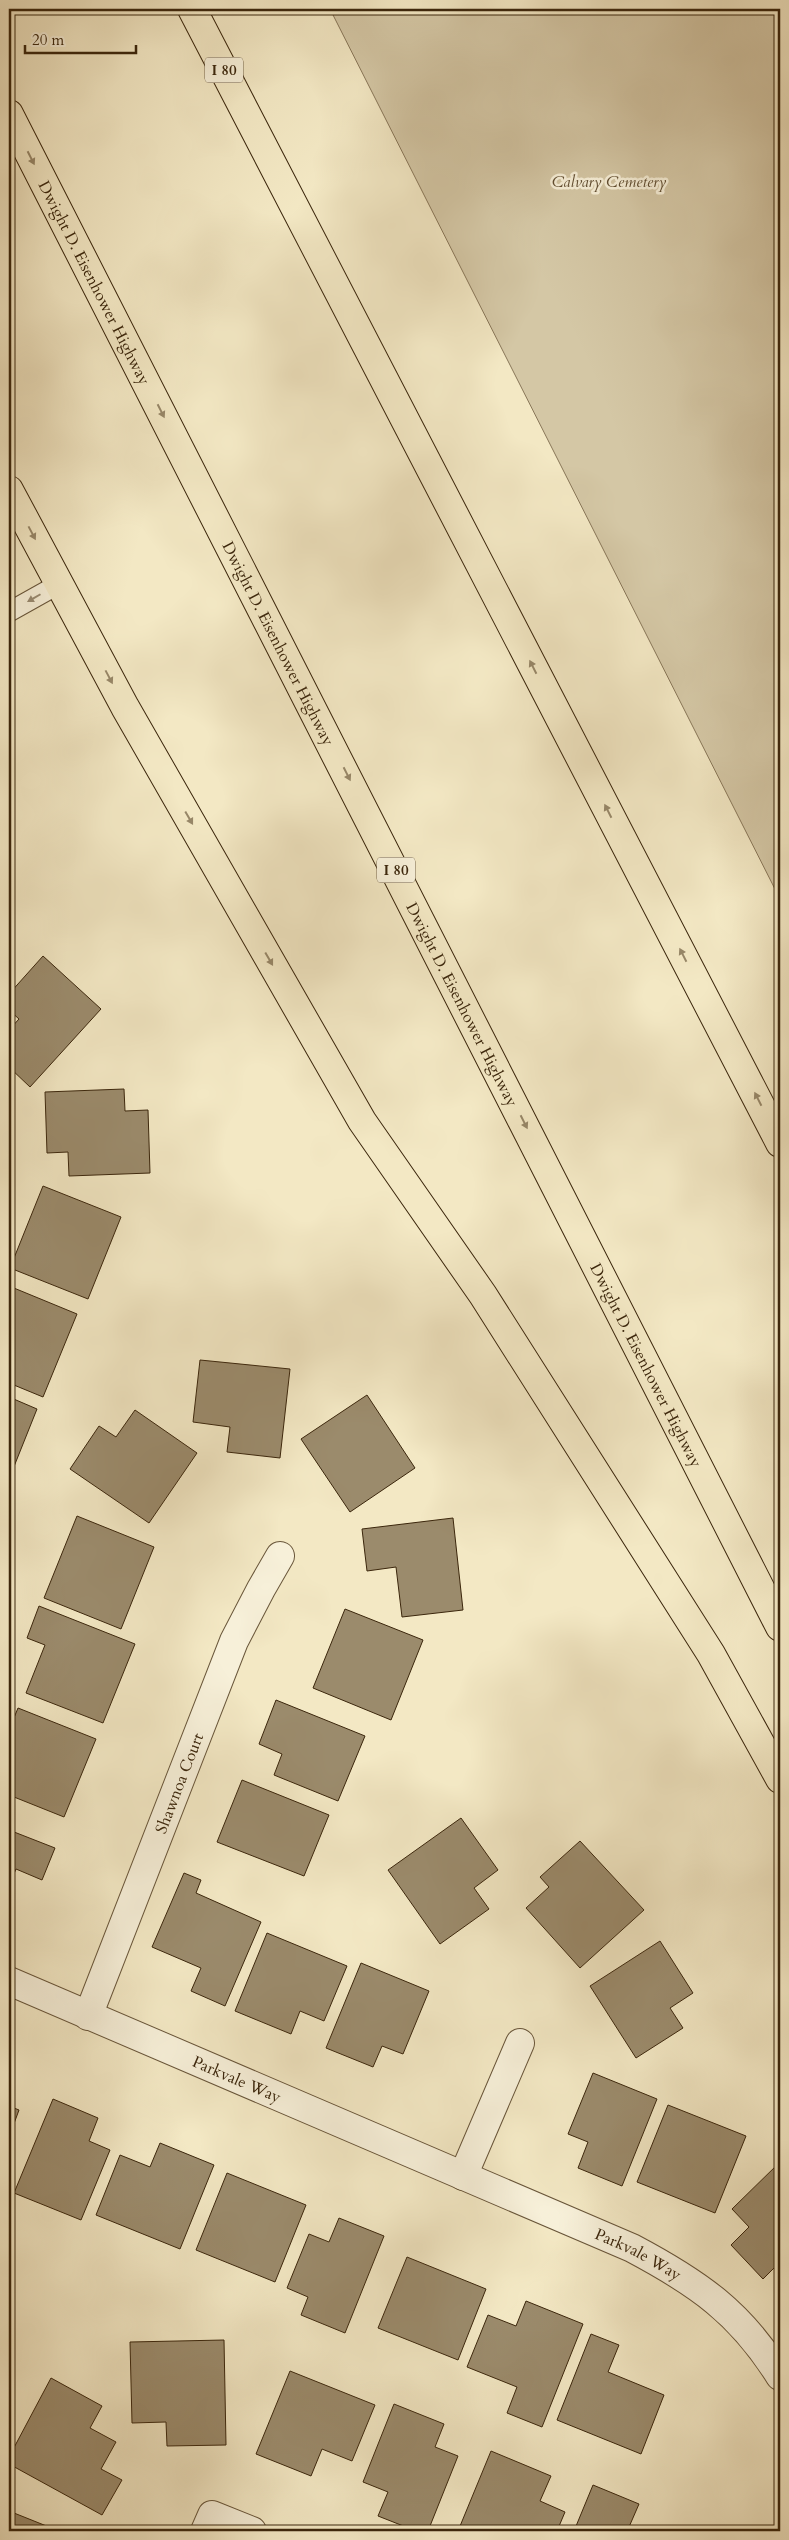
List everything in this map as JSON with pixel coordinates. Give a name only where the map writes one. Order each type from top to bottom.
[{"type":"highway","name":"I 80","points":[[192,9],[780,1142]]},
{"type":"highway","points":[[212,9],[256,132]]},
{"type":"highway","name":"Dwight D. Eisenhower Highway","points":[[9,114],[780,1627]]},
{"type":"highway","points":[[9,490],[125,707],[362,1121],[483,1295],[711,1654],[780,1779]]},
{"type":"street","name":"Shawnoa Court","points":[[88,2016],[234,1641],[280,1556]]},
{"type":"street","name":"Parkvale Way","points":[[9,1981],[632,2248],[682,2275],[705,2291],[747,2330],[780,2376]]},
{"type":"street","points":[[463,2176],[520,2043]]},
{"type":"street","points":[[206,2531],[212,2515],[252,2531]]},
{"type":"lane","points":[[9,612],[59,584]]},
{"type":"green space","name":"Calvary Cemetery","points":[[330,9],[780,9],[780,899]]},
{"type":"building","points":[[43,956],[101,1009],[30,1087],[9,1067],[9,1030],[19,1019],[9,1010],[9,994]]},
{"type":"building","points":[[124,1089],[125,1111],[148,1110],[150,1173],[69,1176],[68,1152],[47,1153],[45,1092]]},
{"type":"building","points":[[43,1186],[121,1217],[88,1299],[10,1268]]},
{"type":"building","points":[[9,1286],[77,1314],[43,1397],[9,1383]]},
{"type":"building","points":[[200,1360],[290,1369],[280,1458],[227,1452],[230,1427],[193,1422]]},
{"type":"building","points":[[367,1395],[415,1468],[350,1512],[301,1439]]},
{"type":"building","points":[[9,1397],[37,1409],[9,1479]]},
{"type":"building","points":[[135,1410],[197,1453],[149,1523],[70,1469],[99,1426],[116,1437]]},
{"type":"building","points":[[77,1516],[154,1547],[121,1629],[44,1598]]},
{"type":"building","points":[[453,1518],[463,1610],[402,1617],[396,1567],[367,1571],[362,1529]]},
{"type":"building","points":[[39,1606],[135,1644],[103,1723],[26,1693],[45,1645],[27,1638]]},
{"type":"building","points":[[345,1609],[423,1640],[391,1720],[313,1688]]},
{"type":"building","points":[[276,1700],[365,1736],[338,1801],[274,1775],[282,1754],[259,1744]]},
{"type":"building","points":[[18,1708],[96,1739],[64,1817],[9,1795],[9,1730]]},
{"type":"building","points":[[242,1780],[329,1815],[304,1876],[217,1842]]},
{"type":"building","points":[[461,1818],[498,1870],[474,1888],[489,1909],[440,1944],[388,1870]]},
{"type":"building","points":[[9,1830],[55,1848],[42,1880],[16,1869],[9,1886]]},
{"type":"building","points":[[580,1841],[644,1910],[580,1968],[526,1908],[549,1887],[540,1877]]},
{"type":"building","points":[[184,1873],[201,1880],[196,1893],[261,1922],[225,2006],[191,1991],[201,1968],[152,1947]]},
{"type":"building","points":[[267,1933],[347,1966],[324,2021],[300,2011],[291,2034],[235,2011]]},
{"type":"building","points":[[660,1941],[693,1993],[670,2008],[683,2028],[636,2058],[590,1986]]},
{"type":"building","points":[[361,1963],[429,1991],[403,2054],[382,2046],[373,2067],[326,2048]]},
{"type":"building","points":[[593,2073],[657,2099],[622,2186],[578,2168],[588,2142],[568,2134]]},
{"type":"building","points":[[53,2099],[98,2118],[89,2141],[110,2150],[81,2220],[14,2193]]},
{"type":"building","points":[[668,2105],[746,2136],[715,2213],[637,2182]]},
{"type":"building","points":[[9,2106],[19,2110],[9,2137]]},
{"type":"building","points":[[160,2143],[214,2165],[180,2249],[96,2215],[120,2155],[150,2167]]},
{"type":"building","points":[[779,2163],[780,2262],[763,2279],[731,2245],[749,2227],[732,2209]]},
{"type":"building","points":[[227,2173],[306,2205],[275,2282],[196,2250]]},
{"type":"building","points":[[339,2218],[384,2236],[345,2333],[301,2315],[308,2297],[287,2288],[309,2234],[329,2242]]},
{"type":"building","points":[[407,2257],[486,2289],[458,2360],[378,2328]]},
{"type":"building","points":[[526,2301],[583,2324],[542,2427],[507,2413],[517,2387],[467,2367],[488,2315],[516,2326]]},
{"type":"building","points":[[591,2334],[619,2345],[608,2372],[664,2395],[641,2454],[557,2420]]},
{"type":"building","points":[[224,2340],[226,2445],[167,2446],[166,2422],[132,2423],[130,2342]]},
{"type":"building","points":[[290,2371],[375,2405],[352,2461],[322,2449],[311,2476],[256,2454]]},
{"type":"building","points":[[51,2378],[102,2406],[90,2428],[116,2442],[101,2469],[122,2480],[102,2515],[9,2464],[9,2457]]},
{"type":"building","points":[[394,2404],[444,2424],[435,2447],[458,2456],[428,2531],[416,2531],[378,2516],[388,2492],[363,2482]]},
{"type":"building","points":[[491,2451],[551,2476],[540,2501],[565,2512],[557,2531],[458,2531]]},
{"type":"building","points":[[593,2485],[639,2504],[629,2527],[640,2531],[574,2531]]},
{"type":"building","points":[[9,2511],[59,2531],[9,2531]]}]
